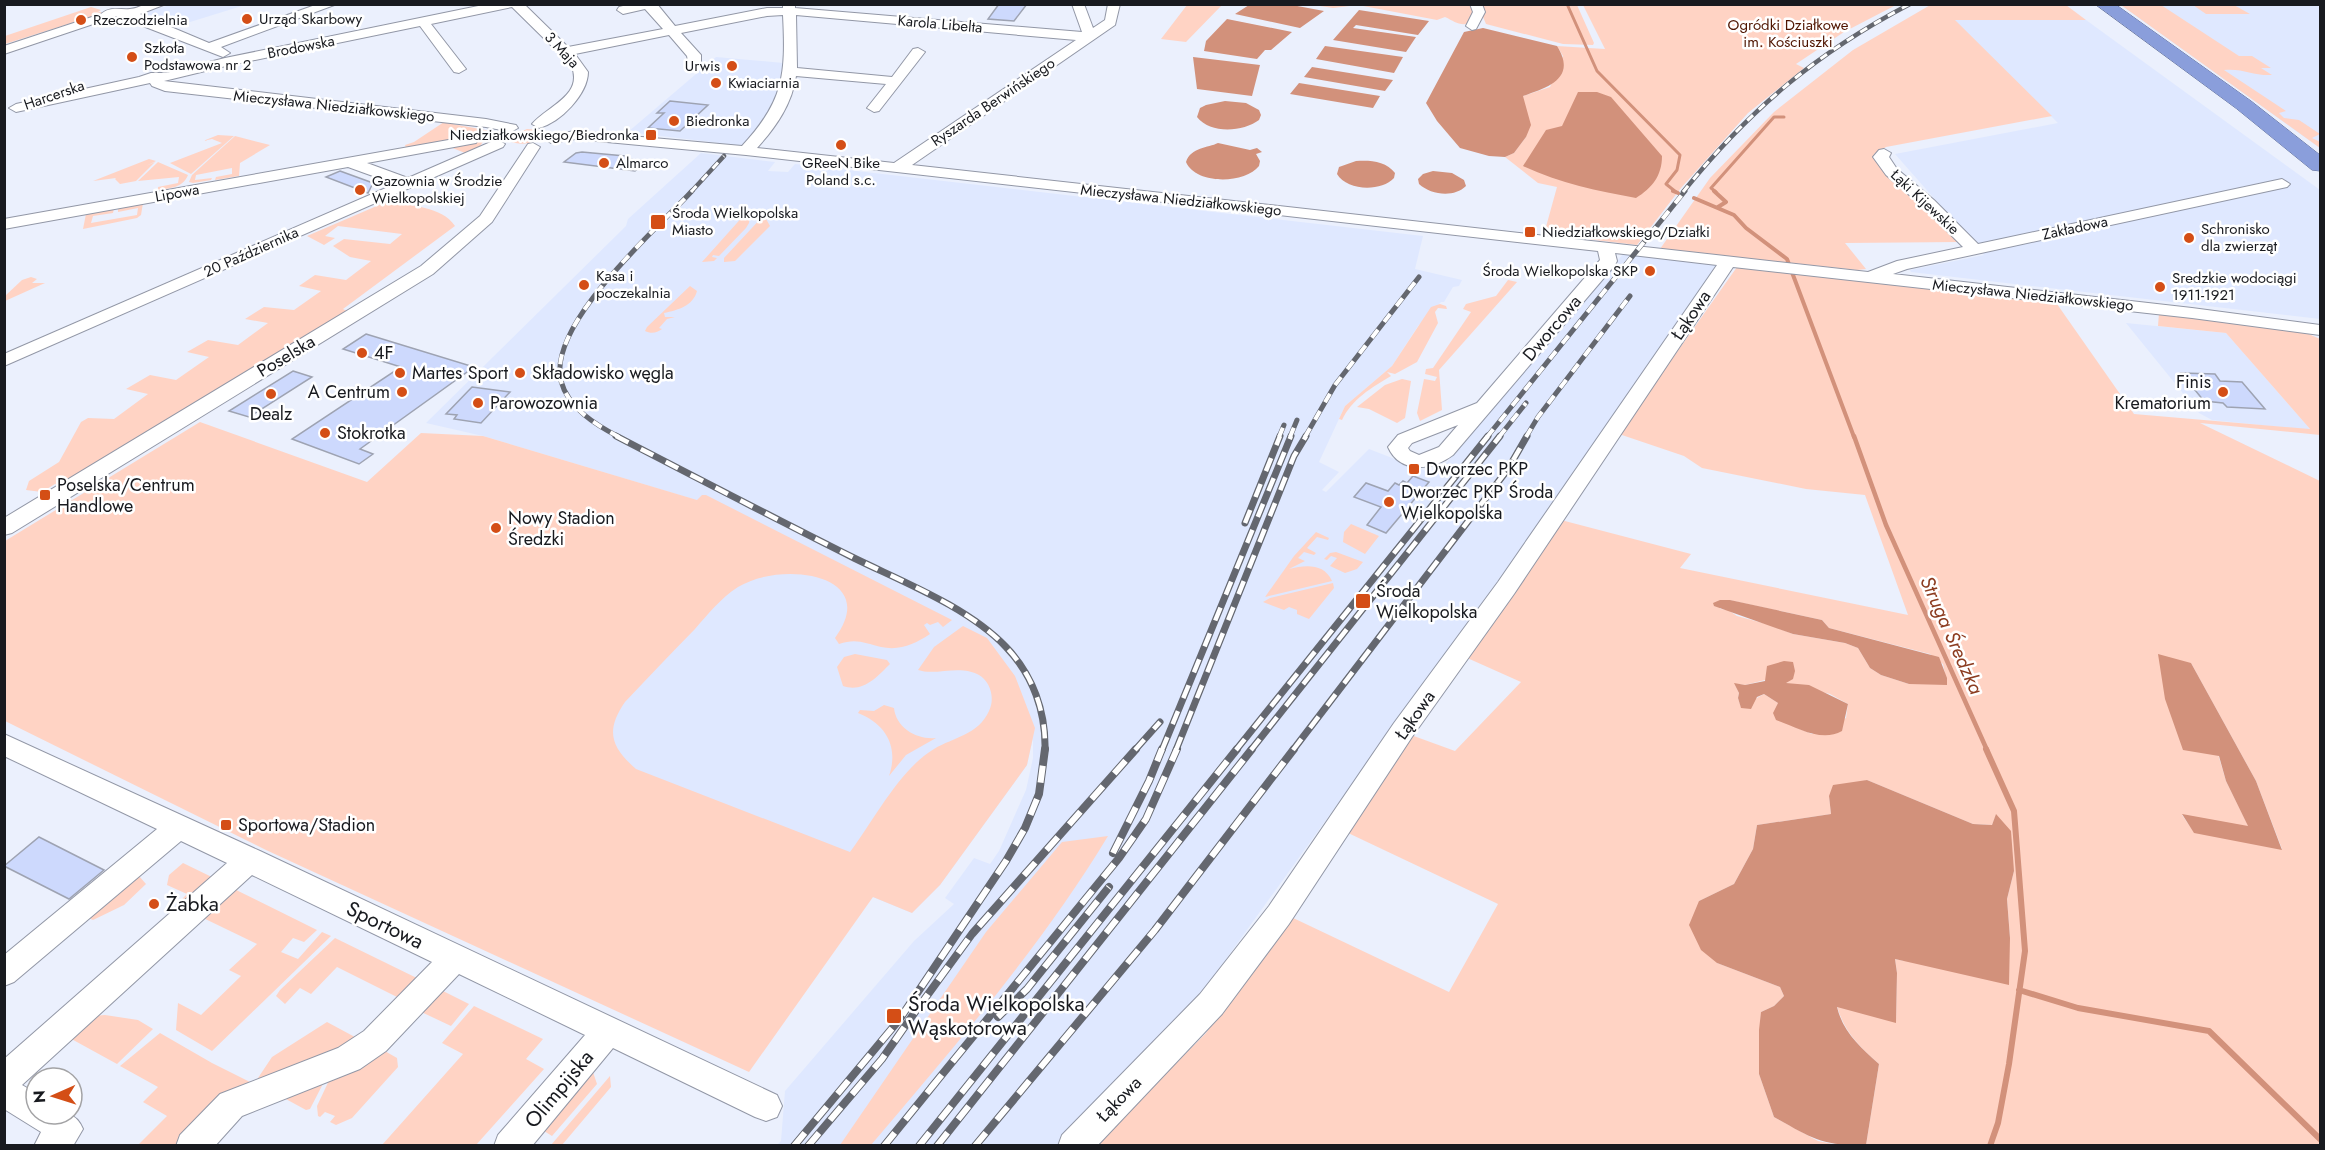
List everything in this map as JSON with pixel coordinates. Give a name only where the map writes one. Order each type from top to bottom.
[{"type":"highway","points":[[2103,4],[2244,105],[2320,165]]},
{"type":"street","points":[[4,50],[115,13],[160,4]]},
{"type":"street","points":[[209,47],[331,4]]},
{"type":"street","name":"Brodowska","points":[[10,110],[101,88],[155,80],[229,60],[509,4]]},
{"type":"street","name":"3 Maja","points":[[516,4],[566,52],[580,69],[582,81],[574,95],[538,124]]},
{"type":"street","points":[[1078,4],[1090,37]]},
{"type":"street","name":"Ryszarda Berwińskiego","points":[[897,168],[1111,22],[1114,4]]},
{"type":"street","points":[[1472,26],[1479,12],[1476,4]]},
{"type":"street","points":[[623,10],[649,5],[694,55],[694,63]]},
{"type":"street","points":[[746,151],[766,130],[780,108],[789,87],[791,71],[789,8]]},
{"type":"street","name":"Karola Libelta","points":[[566,52],[789,8],[1090,37]]},
{"type":"street","points":[[115,13],[137,17],[209,47],[229,60]]},
{"type":"street","points":[[423,22],[459,69]]},
{"type":"street","points":[[874,108],[918,52]]},
{"type":"street","points":[[791,71],[895,81]]},
{"type":"street","name":"Mieczysława Niedziałkowskiego","points":[[155,80],[165,87],[486,123],[511,128],[538,124]]},
{"type":"street","name":"Harcerska","points":[[10,110],[92,82]]},
{"type":"street","points":[[511,128],[498,136],[498,144],[511,149],[533,147],[553,134],[538,124]]},
{"type":"street","name":"Mieczysława Niedziałkowskiego","points":[[553,134],[635,139],[746,151],[2201,314],[2320,330]]},
{"type":"street","name":"Lipowa","points":[[4,224],[471,140]]},
{"type":"street","name":"20 Października","points":[[4,361],[498,144]]},
{"type":"street","name":"Poselska","points":[[4,528],[428,270],[486,219],[533,147]]},
{"type":"street","name":"Łąki Kijewskie","points":[[1884,153],[1881,157],[1892,172],[1928,203],[1974,249]]},
{"type":"street","name":"Lipowa","points":[[349,162],[408,183]]},
{"type":"street","name":"Zakładowa","points":[[1870,277],[1903,265],[2282,184]]},
{"type":"street","name":"Dworcowa","points":[[1484,407],[1609,261],[1605,247]]},
{"type":"street","name":"Łąkowa","points":[[1074,1146],[1211,1004],[1279,915],[1403,730],[1736,262]]},
{"type":"street","name":"Sportowa","points":[[4,744],[766,1106]]},
{"type":"street","points":[[4,973],[180,826]]},
{"type":"street","points":[[4,1080],[250,859]]},
{"type":"street","points":[[192,1146],[231,1106],[349,1059],[375,1041],[455,958]]},
{"type":"street","name":"Olimpijska","points":[[510,1146],[607,1032]]},
{"type":"street","points":[[4,1092],[24,1103]]},
{"type":"street","points":[[50,1146],[67,1129],[62,1126]]},
{"type":"shaded area","points":[[170,5],[245,5],[174,27],[146,15],[146,12]]},
{"type":"shaded area","points":[[1249,5],[1292,5],[1324,11],[1300,28],[1235,14]]},
{"type":"shaded area","points":[[2121,5],[2320,5],[2320,148],[2207,67]]},
{"type":"shaded area","points":[[1359,10],[1429,21],[1418,35],[1356,25],[1353,28],[1416,37],[1406,52],[1333,40]]},
{"type":"shaded area","points":[[1227,19],[1292,32],[1271,50],[1265,50],[1257,59],[1204,51],[1206,41]]},
{"type":"shaded area","points":[[1954,20],[2086,20],[2320,190],[2320,319],[1911,272],[1910,270],[1984,255],[1895,154],[2058,123]]},
{"type":"shaded area","points":[[1483,28],[1557,46],[1564,66],[1557,80],[1523,96],[1531,125],[1526,137],[1514,153],[1505,157],[1489,156],[1460,148],[1437,121],[1426,103],[1464,32]]},
{"type":"shaded area","points":[[1325,46],[1403,57],[1394,73],[1316,59]]},
{"type":"shaded area","points":[[716,57],[783,63],[781,85],[773,108],[744,146],[628,132]]},
{"type":"shaded area","points":[[1193,57],[1260,65],[1252,96],[1197,89]]},
{"type":"shaded area","points":[[1312,67],[1393,80],[1385,91],[1304,77]]},
{"type":"shaded area","points":[[1299,83],[1380,96],[1373,108],[1290,94]]},
{"type":"shaded area","points":[[1578,92],[1597,92],[1611,97],[1662,156],[1662,163],[1655,181],[1636,198],[1565,182],[1523,166],[1546,130],[1562,126]]},
{"type":"shaded area","points":[[1225,101],[1246,103],[1259,110],[1261,115],[1259,120],[1236,129],[1218,129],[1203,123],[1197,117],[1200,108]]},
{"type":"shaded area","points":[[1218,143],[1250,150],[1257,148],[1262,152],[1256,154],[1260,161],[1259,166],[1252,172],[1232,179],[1210,178],[1191,170],[1186,162],[1192,153]]},
{"type":"shaded area","points":[[701,153],[775,162],[768,171],[788,172],[795,164],[1423,236],[1415,269],[1462,280],[1459,286],[1453,287],[1444,302],[1441,302],[1418,326],[1392,366],[1345,406],[1319,462],[1339,472],[1322,490],[1326,492],[1369,449],[1436,475],[1624,253],[1719,263],[1509,565],[1201,994],[1058,1145],[777,1145],[781,1141],[785,1091],[914,941],[954,904],[945,898],[974,858],[990,864],[999,851],[1026,790],[1033,758],[1033,738],[1027,765],[940,885],[912,913],[465,730],[696,500],[483,436],[426,423],[626,226],[628,219]]},
{"type":"shaded area","points":[[1356,161],[1372,161],[1387,166],[1395,173],[1394,178],[1381,186],[1364,188],[1348,184],[1337,174],[1339,167]]},
{"type":"shaded area","points":[[1433,171],[1452,173],[1464,180],[1466,186],[1449,194],[1430,191],[1419,184],[1418,179],[1423,174]]},
{"type":"shaded area","points":[[2126,323],[2226,333],[2311,430],[2212,420],[2199,413]]},
{"type":"shaded area","points":[[1730,600],[1822,620],[1829,628],[1939,657],[1947,678],[1947,685],[1909,684],[1881,675],[1870,668],[1858,648],[1845,643],[1793,634],[1714,606],[1713,603]]},
{"type":"shaded area","points":[[2158,654],[2191,663],[2256,781],[2282,850],[2194,833],[2182,814],[2248,826],[2226,781],[2219,756],[2183,750],[2165,699]]},
{"type":"shaded area","points":[[1784,661],[1793,662],[1795,671],[1793,679],[1786,683],[1809,685],[1848,704],[1842,731],[1817,735],[1776,720],[1773,713],[1778,703],[1764,694],[1757,697],[1751,709],[1741,708],[1739,693],[1734,683],[1745,685],[1765,681],[1767,666]]},
{"type":"shaded area","points":[[1867,780],[1973,824],[1992,825],[1996,814],[2011,831],[2014,871],[2007,899],[2010,938],[2009,985],[1895,959],[1896,1023],[1837,1007],[1848,1032],[1879,1064],[1866,1145],[1851,1145],[1817,1139],[1774,1117],[1759,1074],[1759,1030],[1761,1012],[1774,1006],[1784,996],[1780,987],[1717,963],[1701,950],[1689,925],[1699,901],[1734,884],[1753,849],[1757,825],[1831,814],[1829,796],[1833,785]]},
{"type":"green space","points":[[1472,4],[1475,12],[1467,24],[1445,17],[1437,20],[1358,5],[1333,8],[1314,5]]},
{"type":"green space","points":[[1932,4],[2066,5],[2086,20],[1955,20],[2052,116],[1886,147],[1874,154],[1884,172],[1959,242],[1845,243],[1866,269],[1857,270],[1660,249],[1710,178],[1774,112],[1853,50]]},
{"type":"green space","points":[[1187,5],[1222,5],[1186,42],[1161,39]]},
{"type":"green space","points":[[1478,5],[1577,5],[1594,43],[1593,45],[1563,44],[1486,24]]},
{"type":"green space","name":"Ogródki Działkowe im. Kościuszki","points":[[1583,5],[1896,5],[1844,32],[1796,64],[1804,68],[1748,113],[1681,188],[1637,245],[1544,234],[1557,187],[1538,183],[1505,157],[1514,153],[1526,137],[1523,96],[1550,87],[1563,56],[1557,46],[1605,49]]},
{"type":"green space","points":[[2121,5],[2161,5],[2239,56],[2252,56],[2271,68],[2261,68],[2272,75],[2224,70],[2286,111],[2279,113],[2284,118],[2299,120],[2320,134],[2312,138],[2320,142],[2320,148]]},
{"type":"green space","points":[[2193,5],[2234,5],[2250,14],[2206,14]]},
{"type":"green space","points":[[91,7],[102,12],[95,17],[5,44],[5,36]]},
{"type":"green space","points":[[444,122],[491,127],[447,123],[491,131],[480,146],[465,153],[450,147],[406,148],[405,145],[414,142]]},
{"type":"green space","points":[[527,129],[539,130],[544,134],[528,143],[509,141],[510,136]]},
{"type":"green space","points":[[218,135],[234,136],[191,174],[170,163],[222,143],[212,139],[203,141]]},
{"type":"green space","points":[[235,136],[270,145],[240,163],[239,176],[215,180],[216,177],[232,174],[232,168],[196,175],[195,180],[212,178],[211,180],[189,182],[192,175]]},
{"type":"green space","points":[[149,159],[156,161],[146,166],[155,162],[136,181],[120,184],[116,178],[93,181]]},
{"type":"green space","points":[[158,162],[188,175],[186,179],[176,187],[158,190],[158,187],[178,183],[179,177],[138,181]]},
{"type":"green space","points":[[386,202],[433,210],[449,219],[455,226],[343,309],[350,313],[60,486],[55,484],[42,492],[26,490],[29,481],[59,462],[81,422],[88,418],[114,419],[148,394],[126,389],[150,375],[176,380],[209,357],[187,352],[208,340],[238,345],[268,323],[245,319],[264,307],[294,310],[321,291],[299,286],[315,275],[346,280],[371,261],[350,257],[333,246],[344,239],[390,244],[402,234],[338,226],[325,236],[335,238],[324,245],[307,236]]},
{"type":"green space","points":[[143,203],[141,215],[137,218],[83,229],[86,214],[114,208],[113,213],[93,216],[91,223],[137,215],[138,208],[118,212],[118,208]]},
{"type":"green space","points":[[745,214],[750,214],[746,228],[719,256],[713,255],[712,257],[717,258],[714,261],[702,262]]},
{"type":"green space","points":[[764,215],[770,226],[735,261],[724,262],[724,258]]},
{"type":"green space","points":[[1737,267],[2057,304],[2134,414],[2310,429],[2226,333],[2158,326],[2159,313],[2302,331],[2320,339],[2320,435],[2200,423],[2320,481],[2320,1145],[1866,1145],[1879,1064],[1848,1031],[1837,1006],[1896,1022],[1895,959],[1904,961],[2010,938],[2007,899],[2014,871],[1996,815],[1992,825],[1973,824],[1867,780],[1829,796],[1831,814],[1757,825],[1753,849],[1734,884],[1699,901],[1717,963],[1780,987],[1784,996],[1774,1006],[1761,1012],[1759,1074],[1774,1117],[1818,1141],[1838,1145],[1094,1146],[1206,1033],[1289,916],[1449,992],[1498,904],[1346,832],[1411,735],[1455,751],[1521,682],[1465,657],[1561,520],[1691,554],[1680,568],[1908,615],[1865,495],[1806,489],[1702,468],[1684,456],[1619,434]],"holes":[[[1720,600],[1822,620],[1829,628],[1930,654],[1943,664],[1947,684],[1909,684],[1881,675],[1870,668],[1858,648],[1845,643],[1793,634],[1737,616],[1728,610],[1720,609]],[[2191,663],[2256,781],[2282,849],[2194,832],[2182,815],[2249,827],[2226,781]],[[1765,680],[1787,680],[1785,683],[1830,694],[1848,704],[1846,718],[1812,734],[1795,727],[1777,709],[1778,703],[1764,694],[1741,707],[1735,684],[1745,685]]]},
{"type":"green space","points":[[31,277],[37,279],[32,283],[45,283],[5,301],[5,296],[22,280]]},
{"type":"green space","points":[[1508,280],[1517,282],[1439,370],[1442,410],[1420,421],[1417,413],[1424,379],[1435,381],[1437,377],[1425,374],[1426,369],[1433,368],[1471,312],[1463,309],[1466,304],[1496,296]]},
{"type":"green space","points":[[690,286],[697,291],[692,300],[680,309],[664,313],[665,317],[675,317],[667,319],[659,328],[662,329],[656,332],[645,331],[647,327]]},
{"type":"green space","points":[[1440,304],[1446,306],[1447,309],[1438,308],[1435,312],[1438,323],[1417,362],[1395,374],[1387,372],[1391,376],[1363,395],[1351,406],[1342,420],[1339,419],[1345,406],[1392,366],[1431,307]]},
{"type":"green space","points":[[1402,379],[1411,381],[1405,418],[1397,423],[1369,409],[1357,407],[1385,385]]},
{"type":"green space","points":[[200,422],[367,482],[421,433],[483,436],[697,500],[702,495],[706,495],[952,620],[943,627],[938,622],[930,625],[927,623],[924,625],[930,634],[913,644],[901,647],[888,648],[856,641],[839,644],[835,638],[846,616],[846,599],[837,587],[821,578],[800,574],[757,579],[738,587],[715,606],[625,702],[619,712],[613,730],[616,746],[636,769],[850,852],[888,796],[910,769],[934,749],[979,725],[989,711],[992,701],[991,691],[979,675],[964,670],[932,672],[918,670],[934,647],[963,626],[987,638],[1015,676],[1035,728],[1027,765],[940,885],[912,913],[873,897],[749,1072],[266,850],[5,721],[5,541]]},
{"type":"green space","points":[[1351,524],[1379,536],[1365,554],[1343,542],[1344,532]]},
{"type":"green space","points":[[1316,532],[1329,538],[1328,540],[1317,537],[1307,548],[1316,553],[1314,555],[1304,552],[1298,558],[1305,561],[1289,569],[1308,566],[1319,568],[1329,575],[1332,581],[1265,597],[1294,556]]},
{"type":"green space","points":[[1336,552],[1363,562],[1357,569],[1345,573],[1330,566],[1337,558],[1331,556],[1327,560],[1324,559],[1330,553]]},
{"type":"green space","points":[[1333,583],[1334,588],[1309,619],[1297,614],[1297,610],[1289,607],[1284,610],[1263,602],[1270,598]]},
{"type":"green space","points":[[855,654],[887,660],[890,664],[875,679],[863,686],[850,688],[843,686],[837,667],[844,657]]},
{"type":"green space","points":[[884,705],[894,708],[903,727],[915,735],[936,738],[906,755],[889,776],[892,755],[888,738],[876,723],[858,713],[860,710],[874,711]]},
{"type":"green space","points":[[1108,836],[1054,917],[996,995],[871,1145],[840,1145],[986,932],[1062,842]]},
{"type":"green space","points":[[183,863],[220,881],[193,907],[180,901],[187,894],[167,885],[169,875]]},
{"type":"green space","points":[[139,876],[146,884],[124,905],[93,920],[84,916]]},
{"type":"green space","points":[[228,886],[317,930],[304,942],[293,938],[281,952],[298,959],[322,932],[331,936],[212,1051],[176,1030],[178,1003],[201,1015],[241,976],[229,970],[257,944],[197,915]]},
{"type":"green space","points":[[335,938],[427,983],[409,1003],[337,967],[311,994],[300,988],[285,1004],[276,996],[280,990]]},
{"type":"green space","points":[[441,990],[469,1004],[451,1026],[415,1009]]},
{"type":"green space","points":[[474,1006],[543,1039],[526,1059],[544,1069],[476,1145],[382,1145],[463,1054],[442,1043]]},
{"type":"green space","points":[[105,1015],[138,1020],[153,1029],[117,1064],[66,1036],[94,1016]]},
{"type":"green space","points":[[327,1022],[366,1043],[270,1084],[258,1078],[272,1057]]},
{"type":"green space","points":[[160,1033],[262,1088],[186,1145],[138,1145],[167,1116],[143,1102],[158,1087],[120,1066]]},
{"type":"green space","points":[[383,1050],[397,1058],[398,1067],[352,1118],[336,1125],[330,1122],[335,1116],[325,1112],[320,1117],[318,1116],[317,1106],[333,1072]]},
{"type":"green space","points":[[592,1069],[597,1084],[552,1136],[544,1131]]},
{"type":"green space","points":[[328,1074],[310,1109],[306,1110],[284,1098]]},
{"type":"green space","points":[[610,1076],[611,1087],[562,1145],[551,1145]]},
{"type":"building","points":[[999,4],[1027,4],[1014,21],[988,19]]},
{"type":"building","name":"Biedronka","points":[[670,101],[708,105],[680,131],[648,128],[664,113],[657,113]]},
{"type":"building","name":"Almarco","points":[[576,153],[625,156],[627,159],[647,161],[635,171],[564,162]]},
{"type":"building","points":[[340,171],[373,183],[368,193],[326,177]]},
{"type":"building","name":"A Centrum","points":[[366,334],[474,367],[360,449],[373,454],[359,464],[292,439],[401,367],[343,349]]},
{"type":"building","name":"Dealz","points":[[293,371],[312,377],[249,417],[229,411]]},
{"type":"building","name":"Finis Krematorium","points":[[2181,373],[2215,374],[2220,381],[2242,382],[2265,409],[2227,407],[2223,403],[2204,401]]},
{"type":"building","name":"Parowozownia","points":[[472,387],[510,392],[481,423],[454,419],[457,415],[446,414]]},
{"type":"building","name":"Dworzec PKP Środa Wielkopolska","points":[[1413,476],[1429,482],[1386,533],[1367,525],[1381,507],[1354,497],[1366,483],[1388,491],[1395,483],[1399,485],[1403,481],[1407,483]]},
{"type":"building","points":[[39,837],[104,870],[69,899],[4,866]]},
{"type":"waterway","name":"Struga Średzka","points":[[1567,4],[1597,71],[1680,155],[1677,170],[1666,184],[1676,192]]},
{"type":"waterway","points":[[1716,192],[1711,188],[1774,117],[1784,117]]},
{"type":"waterway","name":"Struga Średzka","points":[[1673,191],[1678,193]]},
{"type":"waterway","points":[[1714,191],[1726,202],[1718,207]]},
{"type":"waterway","name":"Struga Średzka","points":[[1694,198],[1734,215],[1746,228],[1787,259],[1854,437]]},
{"type":"waterway","name":"Struga Średzka","points":[[1854,436],[1886,525],[1987,750]]},
{"type":"waterway","name":"Struga Średzka","points":[[1986,749],[2014,811],[2025,951],[2019,990]]},
{"type":"waterway","name":"Struga Średzka","points":[[1990,1146],[1998,1123],[2019,990]]},
{"type":"waterway","points":[[2019,990],[2078,1008],[2209,1031],[2320,1139]]},
{"type":"railway","points":[[1683,192],[1733,135],[1786,86],[1814,63],[1844,43],[1910,4]]},
{"type":"railway","points":[[691,192],[724,156]]},
{"type":"railway","points":[[619,437],[584,415],[570,399],[561,381],[561,358],[570,333],[608,279],[692,191]]},
{"type":"railway","points":[[1487,437],[1685,191]]},
{"type":"railway","points":[[1305,437],[1335,385],[1419,277]]},
{"type":"railway","points":[[1526,437],[1538,417],[1630,296]]},
{"type":"railway","points":[[1499,437],[1526,403]]},
{"type":"railway","points":[[1290,437],[1297,420]]},
{"type":"railway","points":[[1279,437],[1284,425]]},
{"type":"railway","points":[[616,436],[824,543],[934,596],[991,633],[1015,658],[1030,682],[1040,708],[1045,749]]},
{"type":"railway","points":[[1245,523],[1280,436]]},
{"type":"railway","points":[[1162,750],[1291,436]]},
{"type":"railway","points":[[1176,750],[1294,456],[1306,436]]},
{"type":"railway","points":[[1236,750],[1488,436]]},
{"type":"railway","points":[[1251,750],[1500,436]]},
{"type":"railway","points":[[1293,750],[1508,469],[1527,436]]},
{"type":"railway","points":[[1135,750],[1160,722]]},
{"type":"railway","points":[[794,1146],[899,1020],[1006,861],[1025,828],[1039,794],[1045,749]]},
{"type":"railway","points":[[918,1008],[972,934],[1136,749]]},
{"type":"railway","points":[[1113,853],[1149,781],[1162,749]]},
{"type":"railway","points":[[931,1088],[1119,858],[1146,819],[1177,749]]},
{"type":"railway","points":[[919,1146],[1237,749]]},
{"type":"railway","points":[[937,1146],[1252,749]]},
{"type":"railway","points":[[975,1146],[1155,930],[1294,749]]},
{"type":"railway","points":[[998,1017],[1027,989],[1109,887]]},
{"type":"railway","points":[[808,1146],[882,1059],[922,1002]]},
{"type":"railway","points":[[884,1146],[936,1082]]},
{"type":"place","name":"Urząd Skarbowy","points":[[247,19]]},
{"type":"place","name":"Rzeczodzielnia","points":[[81,20]]},
{"type":"place","name":"Szkoła Podstawowa nr 2","points":[[132,57]]},
{"type":"place","name":"Urwis","points":[[732,66]]},
{"type":"place","name":"Kwiaciarnia","points":[[716,83]]},
{"type":"place","name":"Biedronka","points":[[674,121]]},
{"type":"place","name":"Niedziałkowskiego/Biedronka","points":[[651,135]]},
{"type":"place","name":"GReeN Bike Poland s.c.","points":[[841,145]]},
{"type":"place","name":"Almarco","points":[[604,163]]},
{"type":"place","name":"Gazownia w Środzie Wielkopolskiej","points":[[360,190]]},
{"type":"place","name":"Środa Wielkopolska Miasto","points":[[658,222]]},
{"type":"place","name":"Niedziałkowskiego/Działki","points":[[1530,232]]},
{"type":"place","name":"Schronisko dla zwierząt","points":[[2189,238]]},
{"type":"place","name":"Środa Wielkopolska SKP","points":[[1650,271]]},
{"type":"place","name":"Kasa i poczekalnia","points":[[584,285]]},
{"type":"place","name":"Sredzkie wodociągi 1911-1921","points":[[2160,287]]},
{"type":"place","name":"4F","points":[[362,353]]},
{"type":"place","name":"Martes Sport","points":[[400,373]]},
{"type":"place","name":"Składowisko węgla","points":[[520,373]]},
{"type":"place","name":"A Centrum","points":[[402,392]]},
{"type":"place","name":"Finis Krematorium","points":[[2223,392]]},
{"type":"place","name":"Dealz","points":[[271,394]]},
{"type":"place","name":"Parowozownia","points":[[478,403]]},
{"type":"place","name":"Stokrotka","points":[[325,433]]},
{"type":"place","name":"Dworzec PKP","points":[[1414,469]]},
{"type":"place","name":"Poselska/Centrum Handlowe","points":[[45,495]]},
{"type":"place","name":"Dworzec PKP Środa Wielkopolska","points":[[1389,502]]},
{"type":"place","name":"Nowy Stadion Średzki","points":[[496,528]]},
{"type":"place","name":"Środa Wielkopolska","points":[[1363,601]]},
{"type":"place","name":"Sportowa/Stadion","points":[[226,825]]},
{"type":"place","name":"Żabka","points":[[154,904]]},
{"type":"place","name":"Środa Wielkopolska Wąskotorowa","points":[[894,1016]]}]
